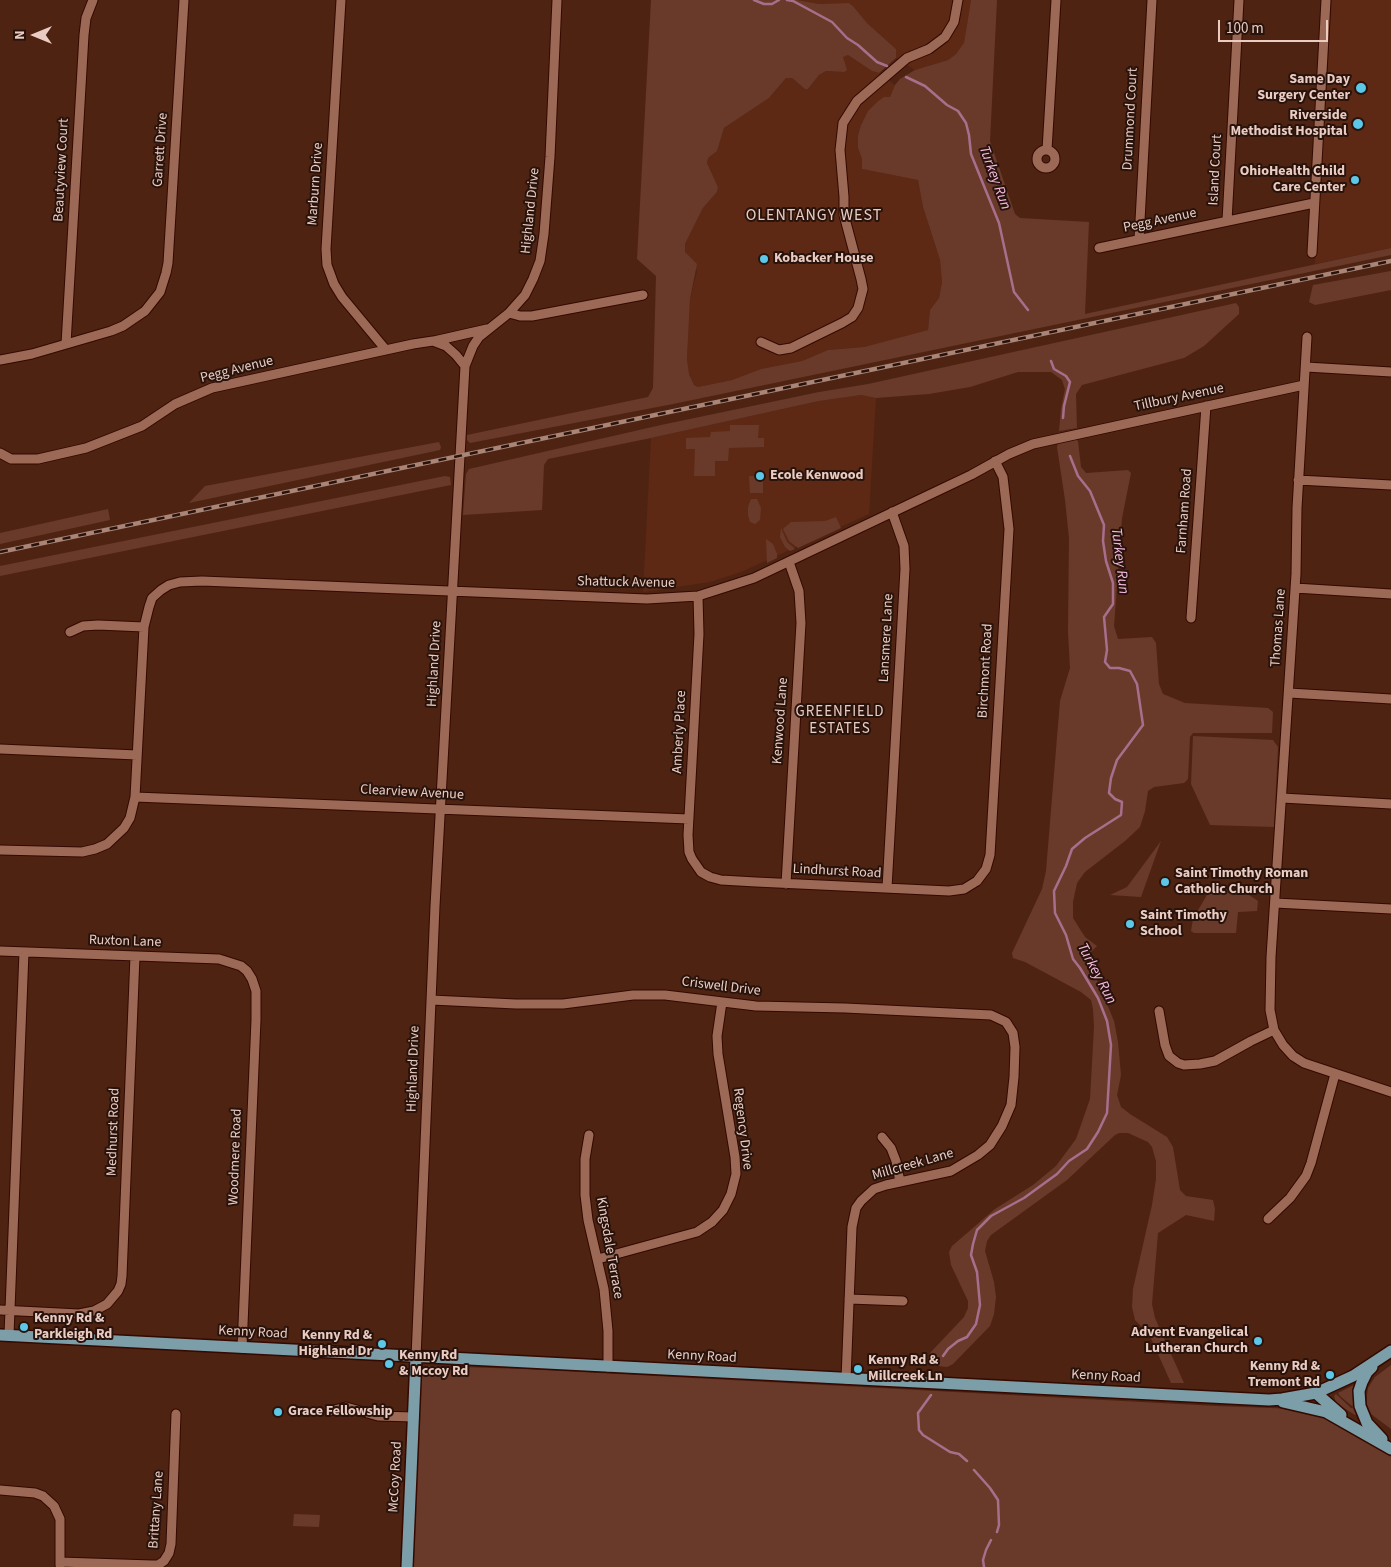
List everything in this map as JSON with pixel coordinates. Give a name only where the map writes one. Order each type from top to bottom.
[{"type":"main road","name":"Kenny Road","points":[[5,1335],[1269,1400],[1316,1392],[1353,1376],[1387,1354]]},
{"type":"main road","points":[[1387,1354],[1367,1372],[1359,1391],[1360,1406],[1367,1423],[1391,1448]]},
{"type":"main road","name":"McCoy Road","points":[[407,1567],[416,1357]]},
{"type":"main road","points":[[1316,1392],[1342,1416],[1391,1448]]},
{"type":"main road","points":[[1269,1400],[1302,1405],[1326,1412],[1391,1448]]},
{"type":"street","name":"Beautyview Court","points":[[66,344],[84,35],[86,18],[93,0]]},
{"type":"street","name":"Garrett Drive","points":[[0,360],[32,354],[123,326],[145,312],[164,282],[168,263],[184,0]]},
{"type":"street","name":"Marburn Drive","points":[[341,0],[326,241],[327,265],[334,284],[342,297],[386,350]]},
{"type":"street","name":"Highland Drive","points":[[416,1357],[440,808],[465,366],[473,346],[488,329],[508,313],[525,295],[540,261],[550,156],[557,0]]},
{"type":"street","points":[[760,342],[779,350],[799,345],[852,317],[858,308],[862,289],[861,279],[844,215],[840,150],[844,123],[856,101],[907,58],[929,49],[945,37],[954,22],[958,0]]},
{"type":"street","points":[[1047,150],[1056,0]]},
{"type":"street","name":"Drummond Court","points":[[1139,239],[1152,0]]},
{"type":"street","name":"Island Court","points":[[1227,221],[1239,0]]},
{"type":"street","points":[[1312,253],[1326,0]]},
{"type":"street","name":"Pegg Avenue","points":[[1099,248],[1314,202]]},
{"type":"street","points":[[508,313],[532,316],[643,295]]},
{"type":"street","name":"Pegg Avenue","points":[[0,453],[11,459],[38,459],[86,448],[142,426],[175,404],[212,388],[488,329]]},
{"type":"street","name":"Thomas Lane","points":[[1274,1030],[1269,997],[1295,588],[1298,480],[1307,336]]},
{"type":"street","points":[[433,341],[446,346],[465,366]]},
{"type":"street","points":[[1306,367],[1391,372]]},
{"type":"street","name":"Tillbury Avenue","points":[[1060,437],[1304,385]]},
{"type":"street","name":"Farnham Road","points":[[1192,618],[1206,406]]},
{"type":"street","name":"Shattuck Avenue","points":[[144,627],[152,598],[169,585],[180,582],[202,581],[647,599],[698,596],[754,578],[971,475],[995,461],[1033,444],[1060,437]]},
{"type":"street","name":"Birchmont Road","points":[[977,880],[986,869],[990,855],[1009,529],[1003,477],[995,461]]},
{"type":"street","points":[[1298,480],[1391,485]]},
{"type":"street","name":"Lansmere Lane","points":[[887,888],[905,569],[904,546],[892,512]]},
{"type":"street","name":"Kenwood Lane","points":[[786,884],[801,623],[799,591],[788,562]]},
{"type":"street","points":[[1295,588],[1391,594]]},
{"type":"street","name":"Amberly Place","points":[[696,867],[689,852],[689,819],[700,634],[698,596]]},
{"type":"street","points":[[0,850],[68,852],[95,849],[107,844],[124,828],[130,818],[135,797],[144,627],[83,626],[70,632]]},
{"type":"street","points":[[1288,693],[1391,699]]},
{"type":"street","points":[[0,749],[137,754]]},
{"type":"street","name":"Clearview Avenue","points":[[135,797],[689,819]]},
{"type":"street","points":[[1282,798],[1391,804]]},
{"type":"street","name":"Lindhurst Road","points":[[696,867],[710,878],[786,884],[949,891],[964,888],[977,880]]},
{"type":"street","points":[[1275,903],[1391,909]]},
{"type":"street","name":"Ruxton Lane","points":[[0,951],[220,959],[234,963],[247,971]]},
{"type":"street","points":[[5,1335],[10,1310],[24,952]]},
{"type":"street","name":"Medhurst Road","points":[[10,1310],[79,1314],[94,1311],[107,1304],[118,1291],[122,1276],[135,956]]},
{"type":"street","name":"Woodmere Road","points":[[242,1348],[256,1020],[256,990],[247,971]]},
{"type":"street","name":"Criswell Drive","points":[[431,1000],[563,1004],[633,995],[665,995],[756,1006],[857,1008],[991,1015],[1006,1022]]},
{"type":"street","name":"Regency Drive","points":[[598,1259],[697,1232],[712,1222],[723,1210],[732,1194],[736,1174],[735,1157],[718,1054],[717,1036],[722,1002]]},
{"type":"street","points":[[1159,1011],[1165,1045],[1169,1056],[1178,1064],[1200,1064],[1215,1061],[1274,1030],[1283,1045],[1293,1056],[1304,1063],[1391,1092]]},
{"type":"street","name":"Millcreek Lane","points":[[846,1379],[852,1227],[856,1208],[861,1200],[874,1189],[951,1171],[978,1156],[990,1145],[1002,1126],[1011,1105],[1015,1047],[1013,1033],[1006,1022]]},
{"type":"street","points":[[1268,1220],[1290,1198],[1306,1176],[1336,1074]]},
{"type":"street","name":"Kingsdale Terrace","points":[[589,1135],[585,1159],[585,1195],[588,1220],[598,1259],[607,1316],[608,1367]]},
{"type":"street","points":[[882,1137],[891,1148],[896,1161],[900,1182]]},
{"type":"street","points":[[849,1299],[903,1301]]},
{"type":"street","points":[[0,1310],[10,1310]]},
{"type":"street","points":[[330,1411],[346,1408],[378,1416],[414,1417]]},
{"type":"street","name":"Brittany Lane","points":[[60,1564],[158,1565],[164,1561],[169,1553],[170,1544],[176,1414]]},
{"type":"street","points":[[0,1490],[35,1493],[49,1501],[58,1512],[60,1519],[60,1564]]},
{"type":"shaded area","points":[[651,0],[797,0],[819,4],[849,3],[867,23],[896,49],[896,58],[879,73],[872,71],[848,55],[843,57],[847,70],[844,72],[826,71],[819,75],[808,89],[805,89],[792,78],[786,78],[769,98],[724,128],[717,151],[708,158],[707,163],[718,187],[717,192],[703,208],[685,244],[685,252],[697,264],[690,299],[687,359],[689,374],[694,385],[698,387],[732,380],[761,369],[802,361],[828,350],[864,347],[928,330],[930,310],[939,298],[942,282],[940,260],[923,207],[918,180],[862,169],[858,136],[868,111],[884,97],[890,97],[900,79],[915,70],[948,60],[956,54],[964,43],[971,0],[997,0],[990,141],[1015,214],[1020,218],[1089,222],[1085,314],[1391,248],[1391,255],[673,404],[470,443],[467,440],[467,435],[648,397],[653,388],[656,276],[637,259]]},
{"type":"shaded area","points":[[797,0],[971,0],[964,44],[956,54],[948,60],[915,70],[896,58],[896,49],[867,23],[849,3],[819,4]]},
{"type":"shaded area","name":"Riverside Methodist Hospital","points":[[1332,0],[1391,0],[1391,248],[1315,264]]},
{"type":"shaded area","points":[[848,55],[872,71],[879,73],[895,85],[890,97],[877,102],[868,111],[861,125],[858,148],[862,159],[862,169],[918,180],[923,207],[940,260],[942,282],[939,298],[930,310],[928,330],[864,347],[828,350],[802,361],[761,369],[732,380],[698,387],[694,385],[689,374],[687,359],[690,299],[697,271],[684,252],[685,244],[703,208],[717,192],[718,187],[707,163],[708,158],[717,150],[724,128],[769,98],[786,78],[792,78],[805,89],[808,89],[819,75],[826,71],[844,72],[843,56]]},
{"type":"shaded area","points":[[1391,271],[1391,290],[1315,305],[1309,302],[1313,285]]},
{"type":"shaded area","points":[[1236,303],[1239,307],[1239,314],[1204,346],[1184,358],[1082,385],[1076,394],[1077,428],[1059,431],[1065,389],[1062,380],[1051,372],[1018,372],[970,387],[929,394],[876,398],[861,395],[819,401],[548,459],[544,465],[542,510],[463,515],[466,474],[469,469],[661,425],[819,392],[868,384]]},
{"type":"shaded area","name":"Ecole Kenwood","points":[[861,395],[876,398],[869,514],[741,572],[710,582],[643,592],[651,438],[819,401]]},
{"type":"shaded area","points":[[730,425],[759,425],[758,438],[764,438],[764,447],[729,448],[728,461],[715,461],[715,476],[694,476],[695,449],[686,449],[686,438],[710,437],[711,432],[730,431]]},
{"type":"shaded area","points":[[1074,438],[1078,441],[1081,467],[1086,473],[1128,470],[1131,473],[1122,518],[1114,626],[1118,639],[1152,637],[1156,643],[1159,684],[1163,694],[1185,703],[1268,708],[1273,712],[1272,733],[1193,733],[1190,737],[1188,779],[1184,783],[1154,787],[1148,791],[1140,827],[1085,872],[1077,883],[1073,902],[1073,918],[1085,937],[1097,946],[1087,956],[1114,1021],[1121,1075],[1117,1095],[1121,1107],[1167,1137],[1173,1147],[1180,1190],[1186,1196],[1213,1200],[1215,1209],[1214,1221],[1186,1215],[1158,1233],[1152,1304],[1155,1318],[1184,1383],[1171,1383],[1149,1334],[1135,1320],[1132,1307],[1133,1289],[1152,1205],[1156,1179],[1156,1161],[1152,1147],[1148,1142],[1128,1133],[1115,1135],[1067,1180],[991,1235],[987,1241],[985,1251],[994,1282],[996,1297],[990,1326],[953,1364],[947,1367],[930,1365],[927,1361],[930,1353],[964,1317],[968,1308],[968,1301],[951,1265],[949,1252],[952,1246],[995,1209],[1033,1185],[1056,1166],[1076,1139],[1090,1099],[1094,1027],[1091,1000],[1081,992],[1025,962],[1013,958],[1012,953],[1042,889],[1046,871],[1060,701],[1070,668],[1068,632],[1069,538],[1057,447],[1059,440]]},
{"type":"shaded area","points":[[439,442],[440,450],[189,503],[205,486]]},
{"type":"shaded area","points":[[445,476],[450,477],[451,485],[0,576],[0,566]]},
{"type":"shaded area","points":[[749,476],[763,476],[763,493],[750,493]]},
{"type":"shaded area","points":[[751,499],[757,499],[761,508],[760,520],[755,524],[750,522],[748,515]]},
{"type":"shaded area","points":[[108,509],[110,520],[0,544],[0,533]]},
{"type":"shaded area","points":[[836,517],[841,528],[798,548],[789,541],[783,529],[791,522],[825,521]]},
{"type":"shaded area","points":[[781,528],[787,542],[795,549],[790,551],[785,547],[780,537]]},
{"type":"shaded area","points":[[766,539],[773,544],[777,554],[777,558],[767,563]]},
{"type":"shaded area","points":[[1193,736],[1273,740],[1278,747],[1274,827],[1210,825],[1191,784]]},
{"type":"shaded area","points":[[1161,841],[1141,897],[1110,895],[1127,887]]},
{"type":"shaded area","points":[[1211,888],[1243,891],[1258,901],[1257,911],[1238,912],[1236,933],[1194,933],[1191,931],[1193,919]]},
{"type":"shaded area","points":[[1391,1365],[1391,1429],[1371,1414],[1367,1405],[1367,1395],[1368,1388],[1375,1377]]},
{"type":"shaded area","points":[[429,1366],[524,1369],[1297,1409],[1317,1413],[1347,1427],[1391,1457],[1391,1567],[413,1567],[421,1378],[423,1370]]},
{"type":"shaded area","points":[[1356,1384],[1355,1405],[1352,1406],[1338,1393]]},
{"type":"shaded area","points":[[1336,1394],[1351,1408],[1356,1407],[1357,1415],[1336,1403],[1334,1396]]},
{"type":"shaded area","points":[[294,1514],[320,1515],[319,1527],[293,1526]]},
{"type":"waterway","name":"Turkey Run","points":[[754,0],[764,4],[772,4],[779,0]]},
{"type":"waterway","name":"Turkey Run","points":[[787,0],[793,1],[832,22],[847,38],[877,62],[887,66]]},
{"type":"waterway","name":"Turkey Run","points":[[906,77],[925,86],[947,105],[958,111],[966,123],[971,154],[999,223],[1014,292],[1028,310]]},
{"type":"waterway","name":"Turkey Run","points":[[1051,361],[1054,369],[1066,376],[1070,382],[1063,418]]},
{"type":"waterway","name":"Turkey Run","points":[[943,1356],[958,1341],[967,1337],[976,1324],[980,1305],[977,1272],[971,1255],[977,1230],[991,1216],[1024,1198],[1057,1174],[1069,1161],[1087,1149],[1107,1113],[1111,1045],[1107,1021],[1098,998],[1073,959],[1066,935],[1055,913],[1054,891],[1072,849],[1085,838],[1121,815],[1122,802],[1115,799],[1109,793],[1111,778],[1117,760],[1143,725],[1137,684],[1130,671],[1110,668],[1105,662],[1107,650],[1104,617],[1113,604],[1113,583],[1106,561],[1103,541],[1104,525],[1090,491],[1078,476],[1070,456]]},
{"type":"waterway","name":"Turkey Run","points":[[931,1395],[918,1413],[919,1430],[923,1435],[950,1452],[959,1454],[967,1461]]},
{"type":"waterway","name":"Turkey Run","points":[[974,1470],[998,1500],[999,1525],[997,1532]]},
{"type":"waterway","name":"Turkey Run","points":[[984,1567],[983,1560],[991,1540]]},
{"type":"railway","points":[[0,552],[1391,261]]},
{"type":"place","name":"Same Day Surgery Center","points":[[1361,88]]},
{"type":"place","name":"Riverside Methodist Hospital","points":[[1358,124]]},
{"type":"place","name":"OhioHealth Child Care Center","points":[[1355,180]]},
{"type":"place","name":"Kobacker House","points":[[764,259]]},
{"type":"place","name":"Ecole Kenwood","points":[[760,476]]},
{"type":"place","name":"Saint Timothy Roman Catholic Church","points":[[1165,882]]},
{"type":"place","name":"Saint Timothy School","points":[[1130,924]]},
{"type":"place","name":"Kenny Rd & Parkleigh Rd","points":[[24,1327]]},
{"type":"place","name":"Advent Evangelical Lutheran Church","points":[[1258,1341]]},
{"type":"place","name":"Kenny Rd & Highland Dr","points":[[382,1344]]},
{"type":"place","name":"Kenny Rd & Mccoy Rd","points":[[389,1364]]},
{"type":"place","name":"Kenny Rd & Millcreek Ln","points":[[858,1369]]},
{"type":"place","name":"Kenny Rd & Tremont Rd","points":[[1330,1375]]},
{"type":"place","name":"Grace Fellowship","points":[[278,1412]]},
{"type":"district","name":"OLENTANGY WEST","points":[[814,216]]},
{"type":"district","name":"GREENFIELD ESTATES","points":[[840,722]]}]
